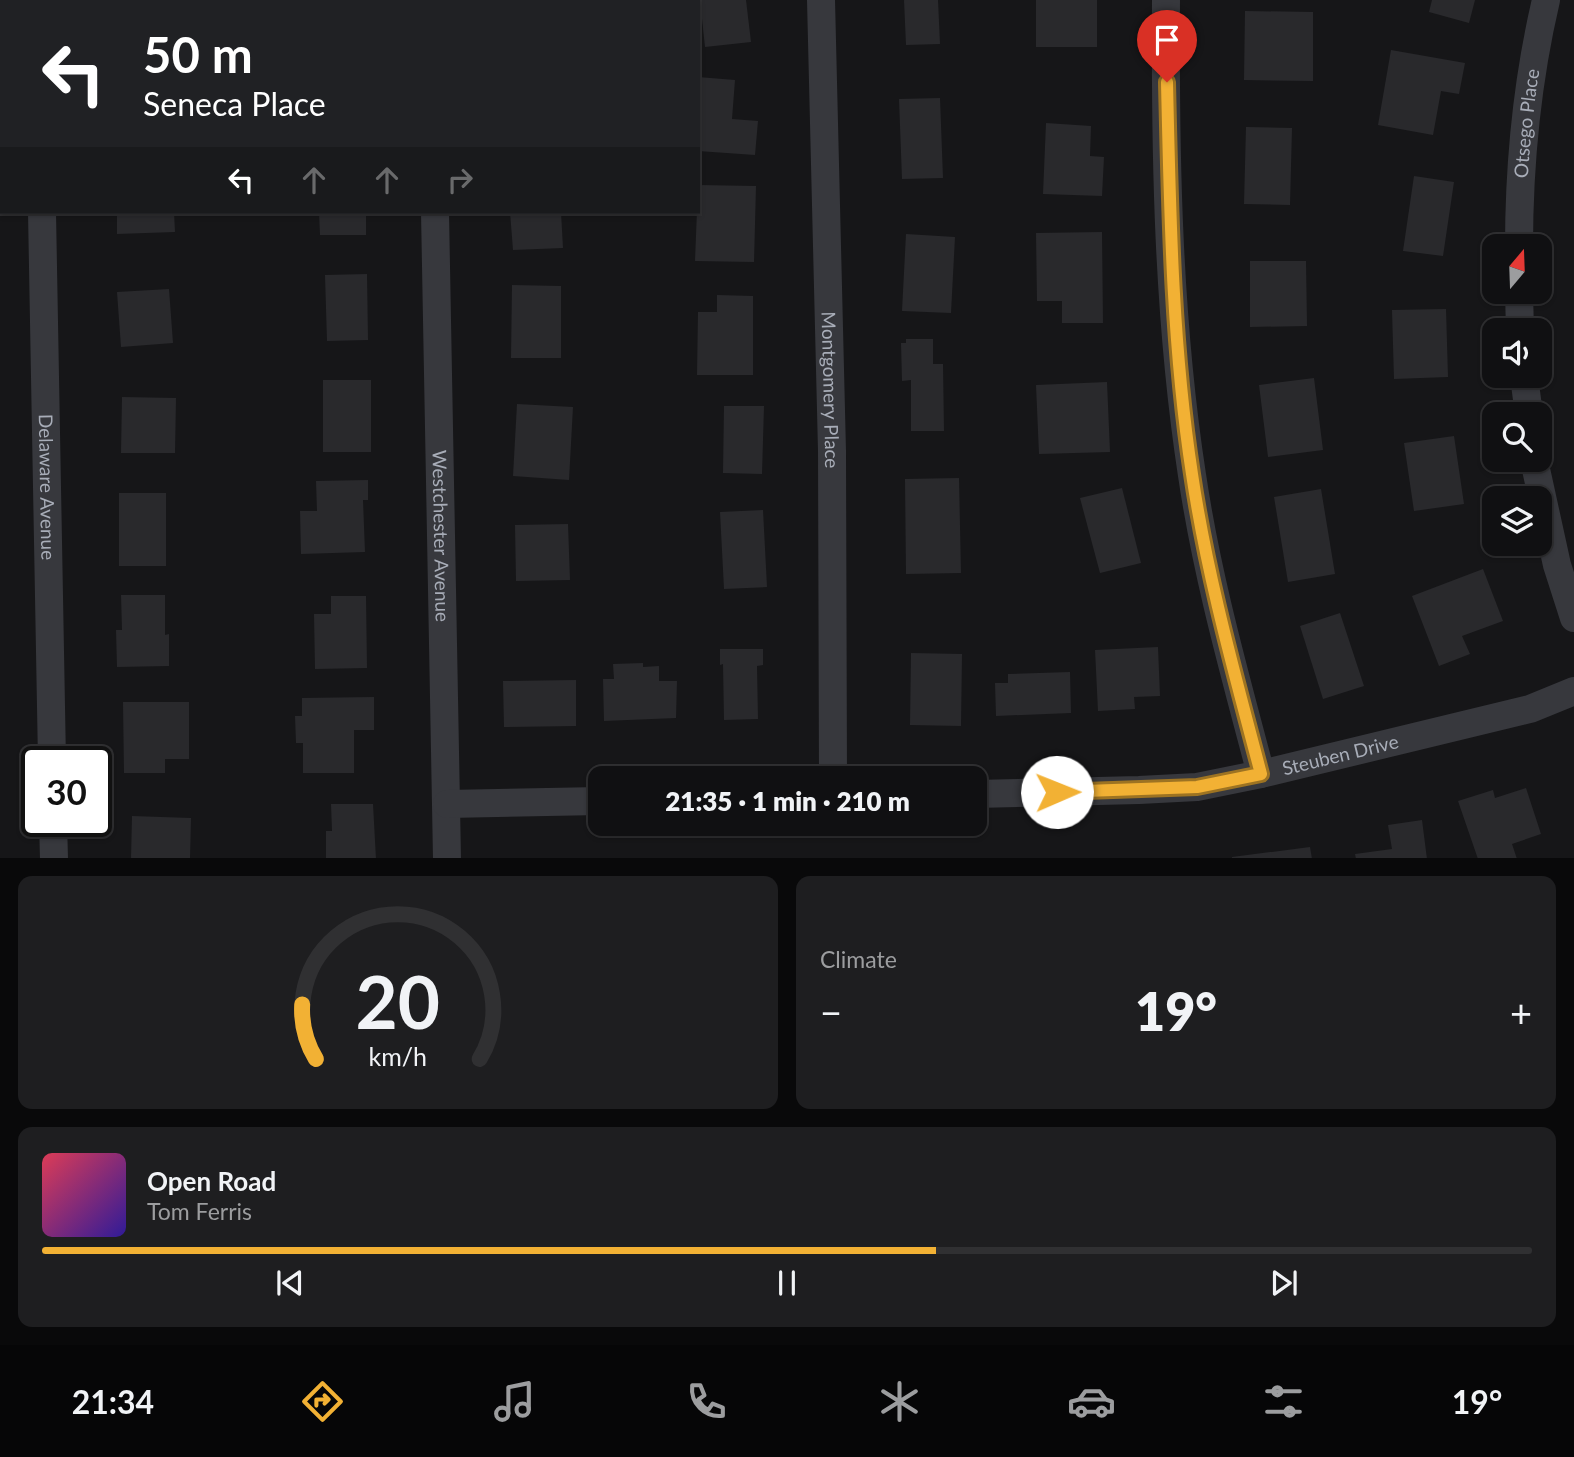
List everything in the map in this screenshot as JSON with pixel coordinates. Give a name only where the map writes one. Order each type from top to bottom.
[{"type":"street","name":"Montgomery Place","points":[[821,0],[832,451],[833,766]]},
{"type":"street","points":[[1166,0],[1171,244],[1181,394],[1192,476],[1213,591],[1261,774]]},
{"type":"street","name":"Otsego Place","points":[[1519,234],[1523,132],[1546,0]]},
{"type":"street","name":"Delaware Avenue","points":[[42,214],[52,746]]},
{"type":"street","name":"Westchester Avenue","points":[[435,214],[447,858]]},
{"type":"street","points":[[1537,472],[1557,565],[1574,618]]},
{"type":"street","name":"Steuben Drive","points":[[987,794],[1197,787],[1530,709],[1574,691]]},
{"type":"street","points":[[447,804],[588,801]]},
{"type":"street","points":[[53,837],[54,858]]},
{"type":"building","points":[[700,0],[746,0],[751,42],[705,47]]},
{"type":"building","points":[[904,0],[938,0],[940,44],[906,45]]},
{"type":"building","points":[[1036,0],[1097,0],[1097,47],[1036,47]]},
{"type":"building","points":[[1432,0],[1475,0],[1469,23],[1429,12]]},
{"type":"building","points":[[1245,11],[1313,12],[1313,81],[1244,80]]},
{"type":"building","points":[[1391,50],[1465,63],[1459,94],[1441,91],[1433,135],[1378,125]]},
{"type":"building","points":[[700,77],[735,80],[732,119],[758,121],[755,155],[700,151]]},
{"type":"building","points":[[940,98],[943,178],[902,179],[899,99]]},
{"type":"building","points":[[1046,123],[1091,126],[1090,156],[1104,157],[1102,196],[1043,194]]},
{"type":"building","points":[[1246,127],[1292,128],[1290,205],[1244,204]]},
{"type":"building","points":[[1414,176],[1454,182],[1443,256],[1403,251]]},
{"type":"building","points":[[700,185],[756,186],[754,262],[695,261]]},
{"type":"building","points":[[117,214],[174,214],[175,232],[117,234]]},
{"type":"building","points":[[319,214],[366,214],[366,235],[320,235]]},
{"type":"building","points":[[510,214],[561,214],[563,248],[513,250]]},
{"type":"building","points":[[1102,232],[1103,323],[1062,323],[1062,301],[1037,301],[1036,233]]},
{"type":"building","points":[[906,234],[955,237],[951,313],[902,311]]},
{"type":"building","points":[[1250,261],[1306,261],[1307,326],[1250,327]]},
{"type":"building","points":[[367,274],[368,340],[327,341],[325,275]]},
{"type":"building","points":[[512,285],[561,286],[561,358],[511,358]]},
{"type":"building","points":[[169,289],[173,343],[121,347],[117,292]]},
{"type":"building","points":[[717,295],[753,296],[753,375],[697,375],[698,312],[717,312]]},
{"type":"building","points":[[1446,309],[1448,377],[1394,379],[1392,310]]},
{"type":"building","points":[[906,339],[933,339],[933,364],[943,364],[944,431],[911,431],[911,380],[902,381],[901,343],[906,343]]},
{"type":"building","points":[[1314,378],[1323,450],[1268,457],[1259,385]]},
{"type":"building","points":[[323,380],[371,380],[371,452],[323,452]]},
{"type":"building","points":[[1107,382],[1110,452],[1039,454],[1036,385]]},
{"type":"building","points":[[122,397],[176,398],[175,453],[121,453]]},
{"type":"building","points":[[517,404],[573,407],[569,480],[513,476]]},
{"type":"building","points":[[724,406],[764,406],[762,474],[723,473]]},
{"type":"building","points":[[1454,436],[1464,504],[1414,511],[1404,443]]},
{"type":"building","points":[[959,478],[961,573],[906,574],[905,479]]},
{"type":"building","points":[[368,480],[368,500],[363,500],[365,552],[301,554],[300,511],[317,511],[316,481]]},
{"type":"building","points":[[1122,488],[1141,563],[1100,573],[1080,498]]},
{"type":"building","points":[[1321,489],[1335,574],[1288,582],[1274,497]]},
{"type":"building","points":[[119,493],[166,493],[166,566],[119,566]]},
{"type":"building","points":[[763,510],[767,587],[724,589],[720,512]]},
{"type":"building","points":[[568,524],[570,580],[516,581],[515,525]]},
{"type":"building","points":[[1483,569],[1503,621],[1462,636],[1470,654],[1439,666],[1412,596]]},
{"type":"building","points":[[121,595],[165,595],[165,635],[169,634],[169,666],[117,667],[116,630],[122,630]]},
{"type":"building","points":[[331,596],[366,596],[367,668],[315,669],[314,614],[331,614]]},
{"type":"building","points":[[1340,613],[1364,686],[1323,699],[1300,626]]},
{"type":"building","points":[[1158,647],[1160,696],[1134,697],[1135,709],[1098,711],[1095,650]]},
{"type":"building","points":[[720,649],[763,649],[763,665],[757,666],[758,719],[724,720],[723,664],[720,665]]},
{"type":"building","points":[[911,653],[962,654],[961,726],[910,725]]},
{"type":"building","points":[[643,663],[643,667],[659,666],[659,681],[677,681],[676,718],[604,721],[603,679],[614,679],[613,664]]},
{"type":"building","points":[[1070,672],[1071,713],[996,716],[995,683],[1008,683],[1008,674]]},
{"type":"building","points":[[576,680],[576,726],[504,727],[503,681]]},
{"type":"building","points":[[374,697],[374,730],[354,730],[354,773],[303,773],[303,743],[296,743],[295,716],[302,716],[302,698]]},
{"type":"building","points":[[123,702],[189,702],[189,759],[165,759],[165,773],[124,773]]},
{"type":"building","points":[[1526,788],[1541,834],[1512,844],[1517,858],[1478,858],[1458,801],[1493,790],[1495,798]]},
{"type":"building","points":[[331,804],[373,804],[376,858],[326,858],[326,831],[332,831]]},
{"type":"building","points":[[132,816],[191,818],[190,858],[131,858]]},
{"type":"building","points":[[1422,820],[1427,858],[1356,858],[1355,854],[1392,849],[1388,825]]},
{"type":"building","points":[[1310,847],[1312,858],[1232,858]]},
{"type":"route","points":[[1057,792],[1197,787],[1261,774],[1213,591],[1192,476],[1181,394],[1171,244],[1167,82]]}]
